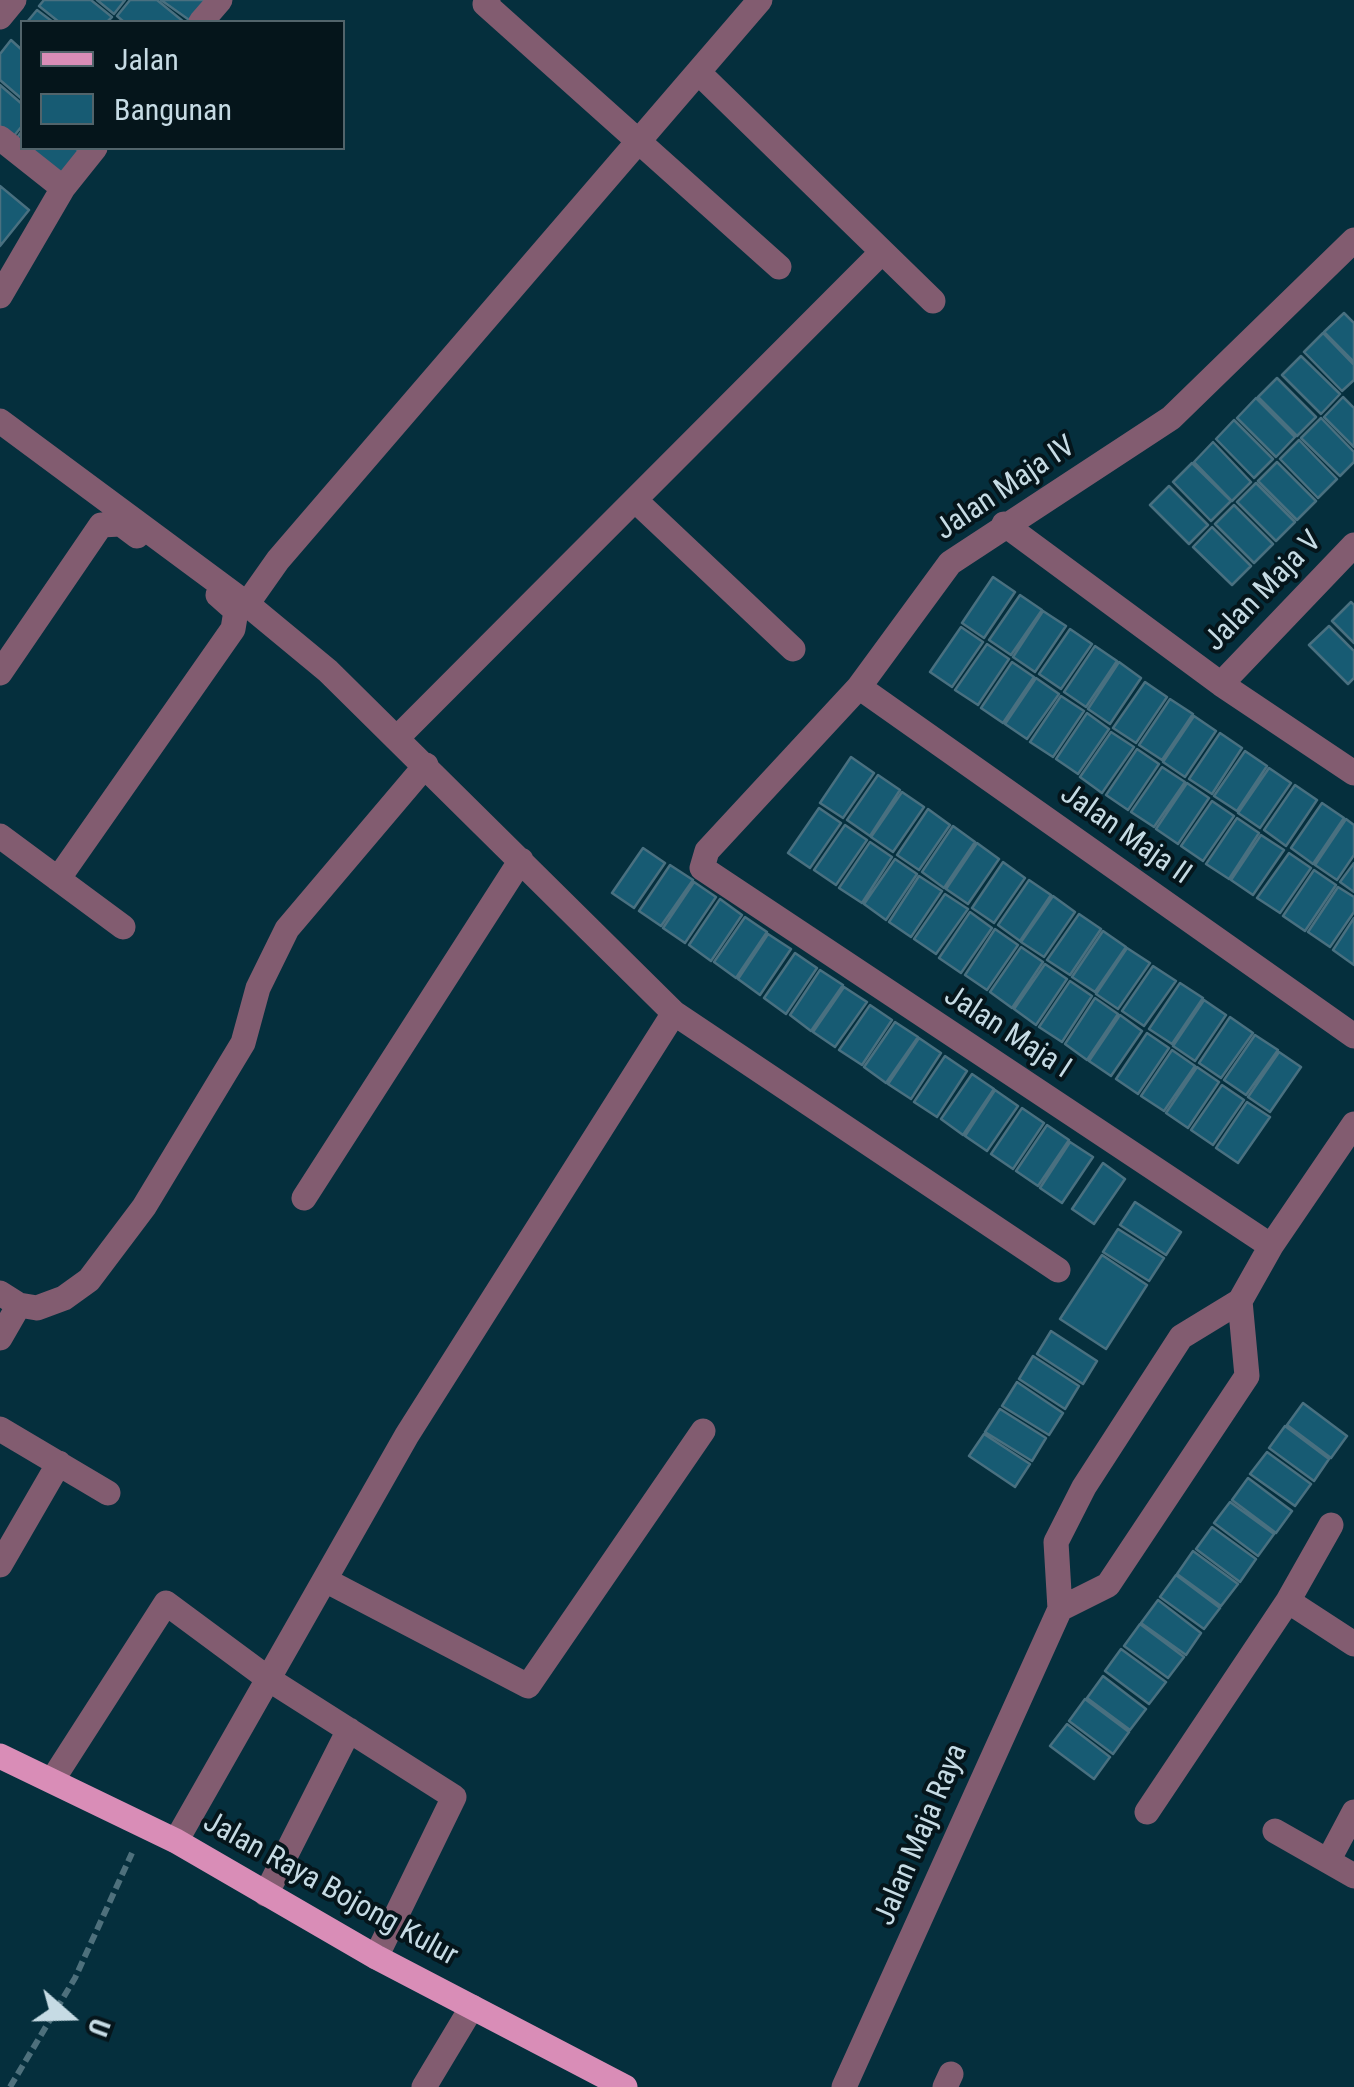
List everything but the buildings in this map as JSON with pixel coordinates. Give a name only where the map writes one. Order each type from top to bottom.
[{"type":"main road","name":"Jalan Raya Bojong Kulur","points":[[0,1756],[176,1841],[376,1956],[625,2087]]},
{"type":"street","points":[[0,17],[14,0]]},
{"type":"street","points":[[203,20],[220,0]]},
{"type":"street","points":[[247,604],[278,560],[760,0]]},
{"type":"street","points":[[485,1],[779,267]]},
{"type":"street","points":[[699,73],[933,301]]},
{"type":"street","points":[[0,138],[63,188]]},
{"type":"street","points":[[0,296],[63,188],[93,150]]},
{"type":"street","name":"Jalan Maja IV","points":[[708,874],[702,868],[707,851],[858,687],[950,563],[1171,418],[1354,240]]},
{"type":"street","points":[[398,738],[882,252]]},
{"type":"street","points":[[0,421],[247,604],[398,738],[674,1014],[1058,1270]]},
{"type":"street","points":[[635,500],[793,649]]},
{"type":"street","points":[[0,673],[101,525],[121,524],[236,611],[233,629],[58,879]]},
{"type":"street","points":[[1004,524],[1221,684],[1354,774]]},
{"type":"street","name":"Jalan Maja V","points":[[1221,684],[1354,545]]},
{"type":"street","name":"Jalan Maja II","points":[[858,687],[1354,1036]]},
{"type":"street","points":[[0,1338],[9,1299],[37,1308],[64,1298],[89,1280],[144,1207],[243,1043],[258,988],[286,930],[426,765]]},
{"type":"street","points":[[0,836],[123,927]]},
{"type":"street","points":[[304,1198],[521,860]]},
{"type":"street","name":"Jalan Maja I","points":[[708,874],[1271,1246]]},
{"type":"street","points":[[176,1841],[407,1434],[674,1014]]},
{"type":"street","points":[[1240,1301],[1247,1376],[1108,1585],[1060,1609],[1056,1542],[1084,1486],[1181,1338],[1240,1301],[1271,1246],[1354,1124]]},
{"type":"street","points":[[0,1429],[108,1493]]},
{"type":"street","points":[[326,1580],[528,1686],[704,1431]]},
{"type":"street","points":[[0,1565],[58,1463]]},
{"type":"street","points":[[1146,1812],[1288,1601],[1331,1525]]},
{"type":"street","points":[[1288,1601],[1354,1644]]},
{"type":"street","points":[[53,1779],[166,1603],[270,1680],[454,1796],[376,1956]]},
{"type":"street","name":"Jalan Maja Raya","points":[[844,2087],[1060,1609]]},
{"type":"street","points":[[266,1894],[349,1730]]},
{"type":"street","points":[[1328,1861],[1354,1812]]},
{"type":"street","points":[[1276,1831],[1354,1876]]},
{"type":"street","points":[[424,2087],[472,2007]]},
{"type":"path","points":[[10,2087],[75,1978],[145,1825]]}]
